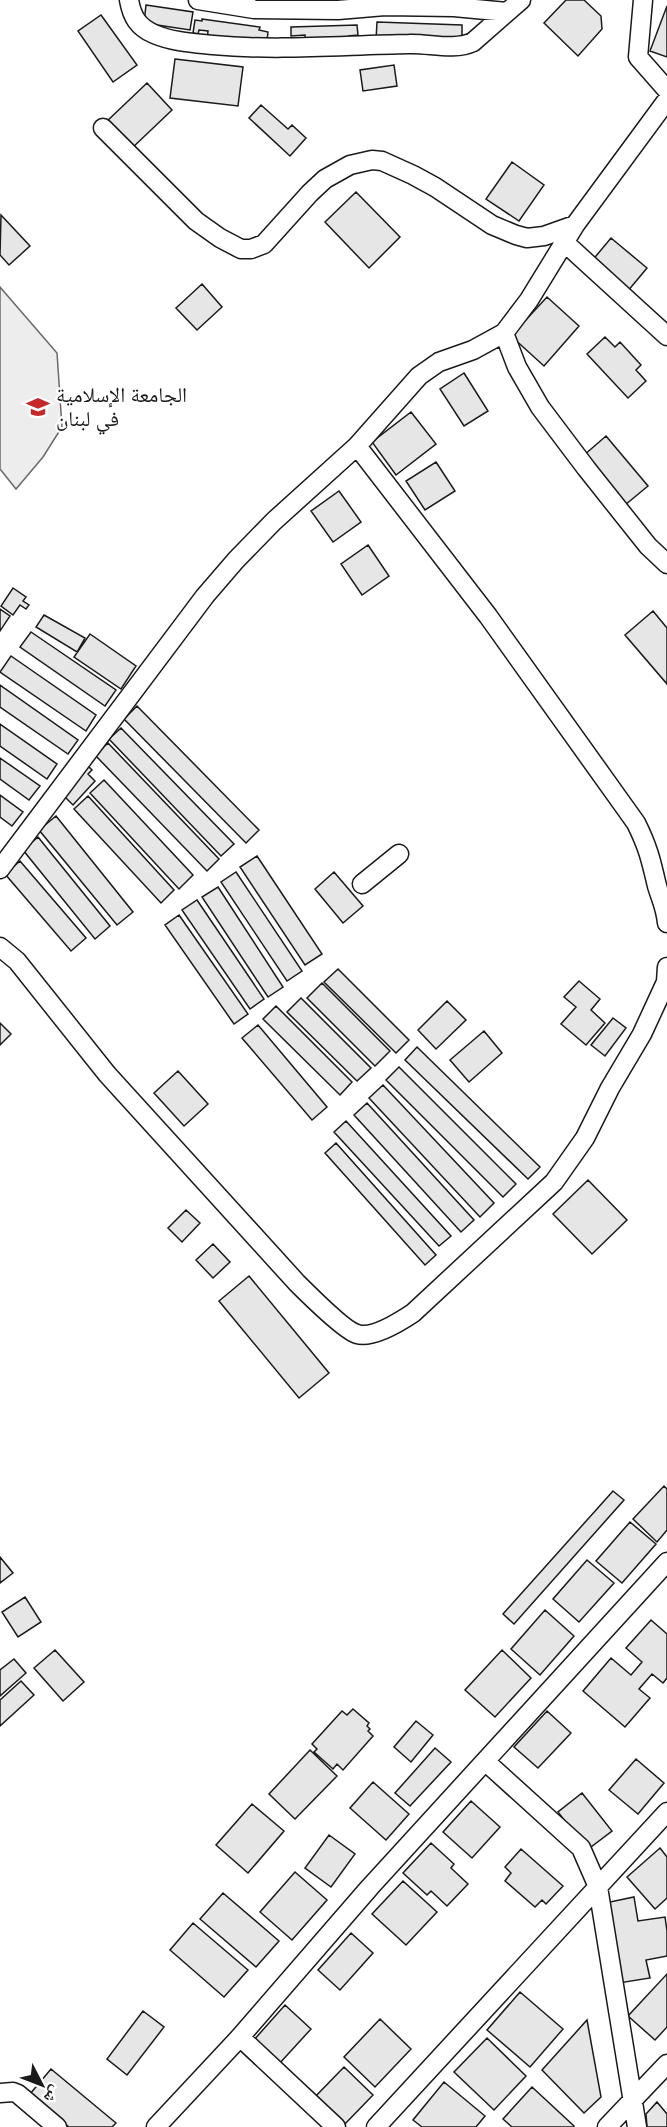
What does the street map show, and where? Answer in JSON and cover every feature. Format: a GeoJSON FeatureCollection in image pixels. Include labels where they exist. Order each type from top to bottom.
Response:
{"type":"FeatureCollection","features":[{"type":"Feature","properties":{"kind":"street"},"geometry":{"type":"LineString","coordinates":[[129,0],[133,18],[137,24],[156,35],[192,43],[236,47],[300,48],[423,43],[458,47],[473,42],[514,6]]}},
{"type":"Feature","properties":{"kind":"street"},"geometry":{"type":"LineString","coordinates":[[198,0],[254,9],[338,10],[385,6],[514,6]]}},
{"type":"Feature","properties":{"kind":"street"},"geometry":{"type":"LineString","coordinates":[[643,0],[639,57],[667,90]]}},
{"type":"Feature","properties":{"kind":"street"},"geometry":{"type":"LineString","coordinates":[[0,868],[205,596],[236,560],[357,446],[393,402],[428,368],[473,350],[504,333],[529,300],[575,225],[667,100]]}},
{"type":"Feature","properties":{"kind":"street"},"geometry":{"type":"LineString","coordinates":[[104,128],[196,221],[220,238],[245,249],[264,244],[309,193],[325,179],[350,165],[372,160],[382,161],[413,175],[451,196],[486,222],[516,235],[527,238],[544,237],[575,225]]}},
{"type":"Feature","properties":{"kind":"street"},"geometry":{"type":"LineString","coordinates":[[564,242],[667,336]]}},
{"type":"Feature","properties":{"kind":"street"},"geometry":{"type":"LineString","coordinates":[[504,333],[517,367],[540,407],[648,546],[667,564]]}},
{"type":"Feature","properties":{"kind":"street"},"geometry":{"type":"LineString","coordinates":[[357,446],[488,616],[636,823],[648,846],[658,888],[666,908],[667,923]]}},
{"type":"Feature","properties":{"kind":"street"},"geometry":{"type":"LineString","coordinates":[[362,884],[399,854]]}},
{"type":"Feature","properties":{"kind":"street"},"geometry":{"type":"LineString","coordinates":[[0,947],[16,961],[107,1074],[297,1283],[323,1308],[357,1334],[366,1334],[396,1325],[413,1313],[554,1182],[585,1138],[610,1088],[642,1034],[666,982],[667,967]]}},
{"type":"Feature","properties":{"kind":"street"},"geometry":{"type":"LineString","coordinates":[[156,2127],[240,2037],[370,1887],[667,1562]]}},
{"type":"Feature","properties":{"kind":"street"},"geometry":{"type":"LineString","coordinates":[[486,1762],[581,1848],[598,1887],[637,2127]]}},
{"type":"Feature","properties":{"kind":"street"},"geometry":{"type":"LineString","coordinates":[[375,2127],[667,1812]]}},
{"type":"Feature","properties":{"kind":"street"},"geometry":{"type":"LineString","coordinates":[[240,2037],[336,2127]]}},
{"type":"Feature","properties":{"kind":"street"},"geometry":{"type":"LineString","coordinates":[[608,2127],[667,2064]]}},
{"type":"Feature","properties":{"kind":"street"},"geometry":{"type":"LineString","coordinates":[[0,2093],[18,2094],[57,2127]]}},
{"type":"Feature","properties":{"kind":"shaded area"},"geometry":{"type":"Polygon","coordinates":[[[0,287],[57,353],[62,427],[43,457],[16,489],[0,469],[0,287]]]}},
{"type":"Feature","properties":{"kind":"building"},"geometry":{"type":"Polygon","coordinates":[[[566,0],[584,0],[601,16],[602,29],[578,56],[544,23],[566,0]]]}},
{"type":"Feature","properties":{"kind":"building"},"geometry":{"type":"Polygon","coordinates":[[[146,5],[193,12],[190,30],[144,23],[146,5]]]}},
{"type":"Feature","properties":{"kind":"building"},"geometry":{"type":"Polygon","coordinates":[[[667,6],[667,57],[650,51],[667,6]]]}},
{"type":"Feature","properties":{"kind":"building"},"geometry":{"type":"Polygon","coordinates":[[[101,15],[137,65],[113,82],[78,31],[101,15]]]}},
{"type":"Feature","properties":{"kind":"building"},"geometry":{"type":"Polygon","coordinates":[[[202,19],[260,27],[259,30],[268,32],[267,41],[207,41],[208,31],[199,30],[198,34],[193,33],[195,20],[202,21],[202,19]]]}},
{"type":"Feature","properties":{"kind":"building"},"geometry":{"type":"Polygon","coordinates":[[[377,22],[462,25],[462,42],[376,40],[377,22]]]}},
{"type":"Feature","properties":{"kind":"building"},"geometry":{"type":"Polygon","coordinates":[[[357,25],[358,35],[349,36],[349,45],[305,47],[305,35],[291,36],[291,27],[357,25]]]}},
{"type":"Feature","properties":{"kind":"building"},"geometry":{"type":"Polygon","coordinates":[[[175,59],[243,67],[238,106],[170,98],[175,59]]]}},
{"type":"Feature","properties":{"kind":"building"},"geometry":{"type":"Polygon","coordinates":[[[394,65],[397,86],[363,91],[360,70],[394,65]]]}},
{"type":"Feature","properties":{"kind":"building"},"geometry":{"type":"Polygon","coordinates":[[[147,83],[172,110],[130,150],[105,123],[147,83]]]}},
{"type":"Feature","properties":{"kind":"building"},"geometry":{"type":"Polygon","coordinates":[[[261,105],[288,129],[292,125],[306,138],[290,156],[249,118],[261,105]]]}},
{"type":"Feature","properties":{"kind":"building"},"geometry":{"type":"Polygon","coordinates":[[[512,162],[544,185],[519,221],[486,199],[512,162]]]}},
{"type":"Feature","properties":{"kind":"building"},"geometry":{"type":"Polygon","coordinates":[[[356,192],[400,237],[369,268],[325,222],[356,192]]]}},
{"type":"Feature","properties":{"kind":"building"},"geometry":{"type":"Polygon","coordinates":[[[1,215],[30,246],[9,265],[0,255],[1,215]]]}},
{"type":"Feature","properties":{"kind":"building"},"geometry":{"type":"Polygon","coordinates":[[[611,238],[647,268],[627,292],[591,262],[611,238]]]}},
{"type":"Feature","properties":{"kind":"building"},"geometry":{"type":"Polygon","coordinates":[[[202,284],[222,307],[197,330],[176,308],[202,284]]]}},
{"type":"Feature","properties":{"kind":"building"},"geometry":{"type":"Polygon","coordinates":[[[547,297],[579,326],[544,366],[511,336],[547,297]]]}},
{"type":"Feature","properties":{"kind":"building"},"geometry":{"type":"Polygon","coordinates":[[[605,337],[615,347],[620,342],[641,365],[636,370],[646,381],[628,398],[587,354],[605,337]]]}},
{"type":"Feature","properties":{"kind":"building"},"geometry":{"type":"Polygon","coordinates":[[[464,373],[488,411],[464,426],[440,389],[464,373]]]}},
{"type":"Feature","properties":{"kind":"building"},"geometry":{"type":"Polygon","coordinates":[[[411,412],[436,444],[396,475],[372,442],[411,412]]]}},
{"type":"Feature","properties":{"kind":"building"},"geometry":{"type":"Polygon","coordinates":[[[606,436],[648,486],[625,505],[583,456],[606,436]]]}},
{"type":"Feature","properties":{"kind":"building"},"geometry":{"type":"Polygon","coordinates":[[[436,462],[455,491],[425,510],[406,481],[436,462]]]}},
{"type":"Feature","properties":{"kind":"building"},"geometry":{"type":"Polygon","coordinates":[[[339,491],[361,522],[333,542],[311,511],[339,491]]]}},
{"type":"Feature","properties":{"kind":"building"},"geometry":{"type":"Polygon","coordinates":[[[368,545],[389,576],[362,595],[341,564],[368,545]]]}},
{"type":"Feature","properties":{"kind":"building"},"geometry":{"type":"Polygon","coordinates":[[[13,588],[26,597],[23,601],[29,605],[26,609],[20,605],[13,615],[1,606],[13,588]]]}},
{"type":"Feature","properties":{"kind":"building"},"geometry":{"type":"Polygon","coordinates":[[[0,609],[10,616],[0,631],[0,609]]]}},
{"type":"Feature","properties":{"kind":"building"},"geometry":{"type":"Polygon","coordinates":[[[653,611],[667,628],[667,684],[625,635],[653,611]]]}},
{"type":"Feature","properties":{"kind":"building"},"geometry":{"type":"Polygon","coordinates":[[[44,615],[85,638],[77,652],[36,627],[44,615]]]}},
{"type":"Feature","properties":{"kind":"building"},"geometry":{"type":"Polygon","coordinates":[[[31,632],[116,690],[105,706],[20,647],[31,632]]]}},
{"type":"Feature","properties":{"kind":"building"},"geometry":{"type":"Polygon","coordinates":[[[90,634],[136,666],[121,689],[74,657],[90,634]]]}},
{"type":"Feature","properties":{"kind":"building"},"geometry":{"type":"Polygon","coordinates":[[[11,656],[96,715],[86,731],[0,672],[11,656]]]}},
{"type":"Feature","properties":{"kind":"building"},"geometry":{"type":"Polygon","coordinates":[[[0,685],[78,740],[68,754],[0,707],[0,685]]]}},
{"type":"Feature","properties":{"kind":"building"},"geometry":{"type":"Polygon","coordinates":[[[137,706],[259,830],[246,843],[124,719],[137,706]]]}},
{"type":"Feature","properties":{"kind":"building"},"geometry":{"type":"Polygon","coordinates":[[[0,724],[57,764],[47,779],[0,746],[0,724]]]}},
{"type":"Feature","properties":{"kind":"building"},"geometry":{"type":"Polygon","coordinates":[[[121,728],[234,844],[221,856],[109,739],[121,728]]]}},
{"type":"Feature","properties":{"kind":"building"},"geometry":{"type":"Polygon","coordinates":[[[108,743],[219,859],[207,871],[95,755],[108,743]]]}},
{"type":"Feature","properties":{"kind":"building"},"geometry":{"type":"Polygon","coordinates":[[[0,758],[40,786],[29,800],[0,779],[0,758]]]}},
{"type":"Feature","properties":{"kind":"building"},"geometry":{"type":"Polygon","coordinates":[[[88,766],[92,770],[88,774],[95,781],[73,805],[62,794],[88,766]]]}},
{"type":"Feature","properties":{"kind":"building"},"geometry":{"type":"Polygon","coordinates":[[[104,780],[193,875],[179,889],[90,793],[104,780]]]}},
{"type":"Feature","properties":{"kind":"building"},"geometry":{"type":"Polygon","coordinates":[[[0,795],[23,812],[12,826],[0,817],[0,795]]]}},
{"type":"Feature","properties":{"kind":"building"},"geometry":{"type":"Polygon","coordinates":[[[88,796],[174,890],[161,903],[74,809],[88,796]]]}},
{"type":"Feature","properties":{"kind":"building"},"geometry":{"type":"Polygon","coordinates":[[[56,816],[133,912],[117,925],[39,830],[56,816]]]}},
{"type":"Feature","properties":{"kind":"building"},"geometry":{"type":"Polygon","coordinates":[[[38,837],[110,926],[95,939],[23,850],[38,837]]]}},
{"type":"Feature","properties":{"kind":"building"},"geometry":{"type":"Polygon","coordinates":[[[257,856],[322,954],[305,965],[240,867],[257,856]]]}},
{"type":"Feature","properties":{"kind":"building"},"geometry":{"type":"Polygon","coordinates":[[[20,861],[86,938],[71,951],[5,874],[20,861]]]}},
{"type":"Feature","properties":{"kind":"building"},"geometry":{"type":"Polygon","coordinates":[[[236,872],[302,971],[287,981],[221,882],[236,872]]]}},
{"type":"Feature","properties":{"kind":"building"},"geometry":{"type":"Polygon","coordinates":[[[334,872],[363,906],[343,923],[315,889],[334,872]]]}},
{"type":"Feature","properties":{"kind":"building"},"geometry":{"type":"Polygon","coordinates":[[[218,887],[283,987],[268,997],[202,897],[218,887]]]}},
{"type":"Feature","properties":{"kind":"building"},"geometry":{"type":"Polygon","coordinates":[[[197,900],[264,999],[250,1009],[182,910],[197,900]]]}},
{"type":"Feature","properties":{"kind":"building"},"geometry":{"type":"Polygon","coordinates":[[[179,915],[248,1014],[234,1024],[165,925],[179,915]]]}},
{"type":"Feature","properties":{"kind":"building"},"geometry":{"type":"Polygon","coordinates":[[[338,969],[409,1040],[396,1053],[324,982],[338,969]]]}},
{"type":"Feature","properties":{"kind":"building"},"geometry":{"type":"Polygon","coordinates":[[[579,981],[600,999],[591,1010],[605,1023],[586,1045],[561,1024],[576,1007],[564,997],[579,981]]]}},
{"type":"Feature","properties":{"kind":"building"},"geometry":{"type":"Polygon","coordinates":[[[322,983],[390,1051],[375,1066],[307,998],[322,983]]]}},
{"type":"Feature","properties":{"kind":"building"},"geometry":{"type":"Polygon","coordinates":[[[301,998],[371,1068],[357,1081],[287,1012],[301,998]]]}},
{"type":"Feature","properties":{"kind":"building"},"geometry":{"type":"Polygon","coordinates":[[[447,1001],[466,1020],[436,1049],[418,1030],[447,1001]]]}},
{"type":"Feature","properties":{"kind":"building"},"geometry":{"type":"Polygon","coordinates":[[[276,1006],[352,1082],[340,1095],[263,1019],[276,1006]]]}},
{"type":"Feature","properties":{"kind":"building"},"geometry":{"type":"Polygon","coordinates":[[[613,1018],[626,1028],[605,1056],[591,1045],[613,1018]]]}},
{"type":"Feature","properties":{"kind":"building"},"geometry":{"type":"Polygon","coordinates":[[[0,1023],[11,1034],[0,1045],[0,1023]]]}},
{"type":"Feature","properties":{"kind":"building"},"geometry":{"type":"Polygon","coordinates":[[[258,1025],[327,1107],[312,1120],[242,1038],[258,1025]]]}},
{"type":"Feature","properties":{"kind":"building"},"geometry":{"type":"Polygon","coordinates":[[[484,1031],[502,1053],[469,1082],[450,1060],[484,1031]]]}},
{"type":"Feature","properties":{"kind":"building"},"geometry":{"type":"Polygon","coordinates":[[[417,1047],[540,1167],[528,1179],[405,1060],[417,1047]]]}},
{"type":"Feature","properties":{"kind":"building"},"geometry":{"type":"Polygon","coordinates":[[[399,1067],[516,1184],[503,1197],[386,1080],[399,1067]]]}},
{"type":"Feature","properties":{"kind":"building"},"geometry":{"type":"Polygon","coordinates":[[[178,1071],[208,1104],[184,1126],[154,1093],[178,1071]]]}},
{"type":"Feature","properties":{"kind":"building"},"geometry":{"type":"Polygon","coordinates":[[[383,1085],[494,1203],[480,1217],[369,1098],[383,1085]]]}},
{"type":"Feature","properties":{"kind":"building"},"geometry":{"type":"Polygon","coordinates":[[[367,1103],[474,1220],[461,1232],[354,1115],[367,1103]]]}},
{"type":"Feature","properties":{"kind":"building"},"geometry":{"type":"Polygon","coordinates":[[[346,1121],[451,1236],[439,1246],[334,1132],[346,1121]]]}},
{"type":"Feature","properties":{"kind":"building"},"geometry":{"type":"Polygon","coordinates":[[[336,1143],[436,1255],[425,1265],[325,1153],[336,1143]]]}},
{"type":"Feature","properties":{"kind":"building"},"geometry":{"type":"Polygon","coordinates":[[[588,1180],[627,1220],[592,1254],[553,1214],[588,1180]]]}},
{"type":"Feature","properties":{"kind":"building"},"geometry":{"type":"Polygon","coordinates":[[[186,1210],[200,1223],[182,1242],[168,1228],[186,1210]]]}},
{"type":"Feature","properties":{"kind":"building"},"geometry":{"type":"Polygon","coordinates":[[[213,1244],[230,1262],[213,1278],[196,1260],[213,1244]]]}},
{"type":"Feature","properties":{"kind":"building"},"geometry":{"type":"Polygon","coordinates":[[[249,1276],[329,1373],[299,1398],[219,1301],[249,1276]]]}},
{"type":"Feature","properties":{"kind":"building"},"geometry":{"type":"Polygon","coordinates":[[[664,1486],[667,1489],[667,1530],[657,1542],[633,1519],[664,1486]]]}},
{"type":"Feature","properties":{"kind":"building"},"geometry":{"type":"Polygon","coordinates":[[[613,1491],[624,1500],[514,1624],[503,1614],[613,1491]]]}},
{"type":"Feature","properties":{"kind":"building"},"geometry":{"type":"Polygon","coordinates":[[[630,1522],[656,1544],[622,1583],[596,1561],[630,1522]]]}},
{"type":"Feature","properties":{"kind":"building"},"geometry":{"type":"Polygon","coordinates":[[[0,1557],[13,1573],[0,1583],[0,1557]]]}},
{"type":"Feature","properties":{"kind":"building"},"geometry":{"type":"Polygon","coordinates":[[[587,1560],[614,1583],[579,1622],[553,1599],[587,1560]]]}},
{"type":"Feature","properties":{"kind":"building"},"geometry":{"type":"Polygon","coordinates":[[[25,1597],[41,1622],[18,1637],[2,1612],[25,1597]]]}},
{"type":"Feature","properties":{"kind":"building"},"geometry":{"type":"Polygon","coordinates":[[[545,1610],[574,1636],[540,1675],[511,1649],[545,1610]]]}},
{"type":"Feature","properties":{"kind":"building"},"geometry":{"type":"Polygon","coordinates":[[[651,1620],[667,1634],[667,1678],[663,1683],[652,1674],[639,1689],[650,1698],[625,1727],[583,1691],[611,1658],[631,1675],[642,1662],[626,1648],[651,1620]]]}},
{"type":"Feature","properties":{"kind":"building"},"geometry":{"type":"Polygon","coordinates":[[[55,1650],[84,1682],[63,1701],[34,1668],[55,1650]]]}},
{"type":"Feature","properties":{"kind":"building"},"geometry":{"type":"Polygon","coordinates":[[[502,1650],[531,1678],[495,1717],[465,1690],[502,1650]]]}},
{"type":"Feature","properties":{"kind":"building"},"geometry":{"type":"Polygon","coordinates":[[[14,1659],[26,1673],[0,1696],[0,1670],[14,1659]]]}},
{"type":"Feature","properties":{"kind":"building"},"geometry":{"type":"Polygon","coordinates":[[[21,1681],[34,1695],[0,1726],[0,1700],[21,1681]]]}},
{"type":"Feature","properties":{"kind":"building"},"geometry":{"type":"Polygon","coordinates":[[[353,1709],[369,1723],[368,1731],[373,1736],[343,1770],[337,1764],[333,1769],[314,1752],[317,1749],[312,1744],[342,1711],[347,1715],[353,1709]]]}},
{"type":"Feature","properties":{"kind":"building"},"geometry":{"type":"Polygon","coordinates":[[[547,1711],[571,1733],[538,1768],[514,1747],[547,1711]]]}},
{"type":"Feature","properties":{"kind":"building"},"geometry":{"type":"Polygon","coordinates":[[[416,1721],[433,1735],[411,1762],[394,1747],[416,1721]]]}},
{"type":"Feature","properties":{"kind":"building"},"geometry":{"type":"Polygon","coordinates":[[[435,1748],[451,1762],[410,1806],[395,1793],[435,1748]]]}},
{"type":"Feature","properties":{"kind":"building"},"geometry":{"type":"Polygon","coordinates":[[[310,1750],[337,1776],[295,1819],[269,1794],[310,1750]]]}},
{"type":"Feature","properties":{"kind":"building"},"geometry":{"type":"Polygon","coordinates":[[[636,1759],[664,1783],[638,1814],[609,1790],[636,1759]]]}},
{"type":"Feature","properties":{"kind":"building"},"geometry":{"type":"Polygon","coordinates":[[[373,1782],[409,1814],[386,1840],[350,1808],[373,1782]]]}},
{"type":"Feature","properties":{"kind":"building"},"geometry":{"type":"Polygon","coordinates":[[[582,1793],[612,1831],[587,1850],[558,1812],[582,1793]]]}},
{"type":"Feature","properties":{"kind":"building"},"geometry":{"type":"Polygon","coordinates":[[[471,1801],[500,1827],[472,1858],[443,1832],[471,1801]]]}},
{"type":"Feature","properties":{"kind":"building"},"geometry":{"type":"Polygon","coordinates":[[[252,1804],[284,1831],[248,1873],[216,1845],[252,1804]]]}},
{"type":"Feature","properties":{"kind":"building"},"geometry":{"type":"Polygon","coordinates":[[[329,1835],[355,1854],[331,1887],[305,1868],[329,1835]]]}},
{"type":"Feature","properties":{"kind":"building"},"geometry":{"type":"Polygon","coordinates":[[[431,1843],[454,1864],[451,1868],[468,1884],[447,1906],[431,1891],[427,1895],[403,1873],[431,1843]]]}},
{"type":"Feature","properties":{"kind":"building"},"geometry":{"type":"Polygon","coordinates":[[[660,1848],[667,1857],[667,1898],[655,1909],[627,1877],[660,1848]]]}},
{"type":"Feature","properties":{"kind":"building"},"geometry":{"type":"Polygon","coordinates":[[[521,1849],[563,1886],[546,1904],[542,1900],[535,1907],[505,1881],[511,1873],[505,1867],[521,1849]]]}},
{"type":"Feature","properties":{"kind":"building"},"geometry":{"type":"Polygon","coordinates":[[[295,1872],[327,1900],[292,1940],[260,1912],[295,1872]]]}},
{"type":"Feature","properties":{"kind":"building"},"geometry":{"type":"Polygon","coordinates":[[[403,1881],[437,1912],[406,1945],[372,1914],[403,1881]]]}},
{"type":"Feature","properties":{"kind":"building"},"geometry":{"type":"Polygon","coordinates":[[[223,1893],[279,1941],[256,1967],[200,1919],[223,1893]]]}},
{"type":"Feature","properties":{"kind":"building"},"geometry":{"type":"Polygon","coordinates":[[[634,1897],[638,1921],[665,1917],[667,1956],[646,1960],[650,1978],[619,1983],[605,1903],[634,1897]]]}},
{"type":"Feature","properties":{"kind":"building"},"geometry":{"type":"Polygon","coordinates":[[[193,1923],[248,1970],[224,1997],[170,1950],[193,1923]]]}},
{"type":"Feature","properties":{"kind":"building"},"geometry":{"type":"Polygon","coordinates":[[[351,1933],[373,1953],[340,1990],[318,1970],[351,1933]]]}},
{"type":"Feature","properties":{"kind":"building"},"geometry":{"type":"Polygon","coordinates":[[[667,1974],[667,2027],[655,2040],[628,2016],[667,1974]]]}},
{"type":"Feature","properties":{"kind":"building"},"geometry":{"type":"Polygon","coordinates":[[[520,1992],[563,2029],[530,2067],[487,2030],[520,1992]]]}},
{"type":"Feature","properties":{"kind":"building"},"geometry":{"type":"Polygon","coordinates":[[[285,2005],[311,2029],[279,2064],[253,2041],[285,2005]]]}},
{"type":"Feature","properties":{"kind":"building"},"geometry":{"type":"Polygon","coordinates":[[[143,2011],[164,2027],[127,2075],[107,2059],[143,2011]]]}},
{"type":"Feature","properties":{"kind":"building"},"geometry":{"type":"Polygon","coordinates":[[[380,2019],[411,2049],[375,2087],[344,2057],[380,2019]]]}},
{"type":"Feature","properties":{"kind":"building"},"geometry":{"type":"Polygon","coordinates":[[[587,2020],[601,2097],[584,2113],[542,2070],[587,2020]]]}},
{"type":"Feature","properties":{"kind":"building"},"geometry":{"type":"Polygon","coordinates":[[[487,2038],[526,2076],[494,2110],[454,2072],[487,2038]]]}},
{"type":"Feature","properties":{"kind":"building"},"geometry":{"type":"Polygon","coordinates":[[[344,2067],[373,2095],[342,2127],[312,2100],[344,2067]]]}},
{"type":"Feature","properties":{"kind":"building"},"geometry":{"type":"Polygon","coordinates":[[[51,2069],[116,2123],[112,2127],[69,2127],[30,2094],[51,2069]]]}},
{"type":"Feature","properties":{"kind":"building"},"geometry":{"type":"Polygon","coordinates":[[[444,2082],[485,2116],[476,2127],[422,2127],[413,2120],[444,2082]]]}},
{"type":"Feature","properties":{"kind":"building"},"geometry":{"type":"Polygon","coordinates":[[[532,2087],[574,2126],[512,2127],[503,2119],[532,2087]]]}},
{"type":"Feature","properties":{"kind":"building"},"geometry":{"type":"Polygon","coordinates":[[[657,2102],[667,2114],[667,2127],[647,2127],[646,2114],[657,2102]]]}},
{"type":"Feature","properties":{"kind":"place","name":"الجامعة الإسلامية في لبنان"},"geometry":{"type":"Point","coordinates":[38,407]}}]}
